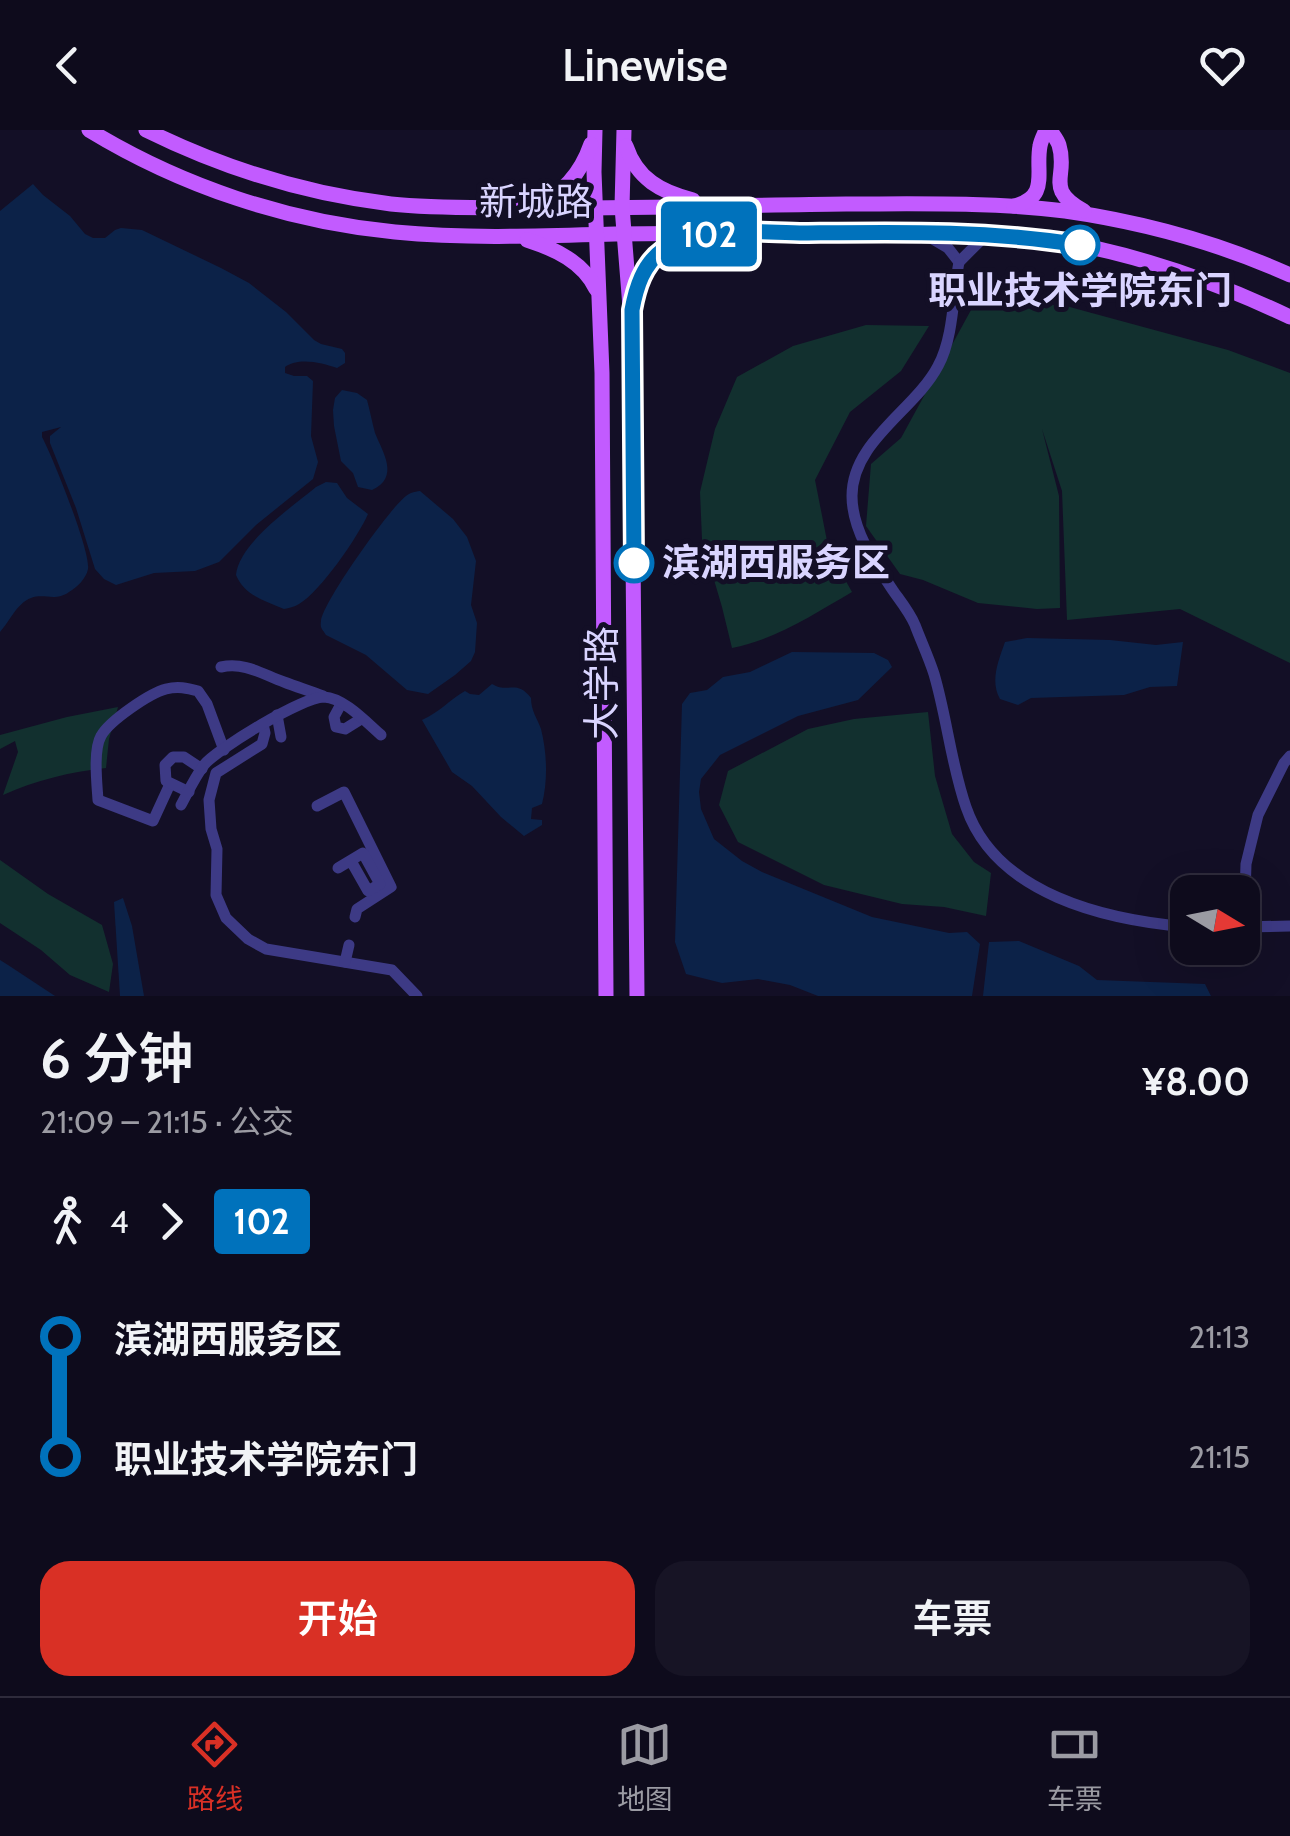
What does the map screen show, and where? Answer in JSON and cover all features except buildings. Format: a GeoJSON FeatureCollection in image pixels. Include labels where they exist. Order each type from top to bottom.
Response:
{"type":"FeatureCollection","features":[{"type":"Feature","properties":{"kind":"main road","name":"新城路"},"geometry":{"type":"LineString","coordinates":[[89,130],[142,160],[221,192],[314,220],[443,236],[917,232],[1038,238],[1170,267],[1290,317]]}},
{"type":"Feature","properties":{"kind":"main road","name":"新城路"},"geometry":{"type":"LineString","coordinates":[[146,130],[229,166],[285,184],[393,204],[528,208],[954,204],[1065,211],[1221,248],[1290,275]]}},
{"type":"Feature","properties":{"kind":"main road"},"geometry":{"type":"LineString","coordinates":[[528,208],[547,200],[570,182],[587,155],[595,130]]}},
{"type":"Feature","properties":{"kind":"main road","name":"大学路"},"geometry":{"type":"LineString","coordinates":[[595,130],[602,373],[606,996]]}},
{"type":"Feature","properties":{"kind":"main road"},"geometry":{"type":"LineString","coordinates":[[1010,207],[1024,203],[1038,188],[1040,145],[1048,130],[1059,146],[1064,197],[1102,218]]}},
{"type":"Feature","properties":{"kind":"main road"},"geometry":{"type":"LineString","coordinates":[[624,134],[632,161],[650,183],[678,196],[722,206]]}},
{"type":"Feature","properties":{"kind":"main road","name":"大学路"},"geometry":{"type":"LineString","coordinates":[[624,134],[622,207],[634,358],[637,996]]}},
{"type":"Feature","properties":{"kind":"main road"},"geometry":{"type":"LineString","coordinates":[[1124,255],[1131,224]]}},
{"type":"Feature","properties":{"kind":"main road"},"geometry":{"type":"LineString","coordinates":[[632,324],[637,287],[654,258],[674,244],[713,234]]}},
{"type":"Feature","properties":{"kind":"main road"},"geometry":{"type":"LineString","coordinates":[[509,235],[547,248],[579,266],[593,282],[600,303]]}},
{"type":"Feature","properties":{"kind":"main road"},"geometry":{"type":"LineString","coordinates":[[604,825],[636,825]]}},
{"type":"Feature","properties":{"kind":"street"},"geometry":{"type":"LineString","coordinates":[[917,232],[936,239],[959,262]]}},
{"type":"Feature","properties":{"kind":"street"},"geometry":{"type":"LineString","coordinates":[[997,235],[980,240],[959,262],[946,342],[938,366],[857,466],[852,496],[856,527],[912,618],[934,675],[967,812],[990,851],[1022,880],[1090,909],[1143,924],[1170,926]]}},
{"type":"Feature","properties":{"kind":"street"},"geometry":{"type":"LineString","coordinates":[[221,667],[254,669],[327,697],[381,734]]}},
{"type":"Feature","properties":{"kind":"street"},"geometry":{"type":"LineString","coordinates":[[170,784],[153,822],[98,800],[96,752],[100,738],[108,726],[139,703],[162,690],[181,687],[198,691],[208,704],[224,750]]}},
{"type":"Feature","properties":{"kind":"street"},"geometry":{"type":"LineString","coordinates":[[181,805],[206,762],[301,702],[327,697]]}},
{"type":"Feature","properties":{"kind":"street"},"geometry":{"type":"LineString","coordinates":[[341,704],[334,717],[336,727],[345,729],[361,718]]}},
{"type":"Feature","properties":{"kind":"street"},"geometry":{"type":"LineString","coordinates":[[277,715],[281,737]]}},
{"type":"Feature","properties":{"kind":"street"},"geometry":{"type":"LineString","coordinates":[[263,724],[262,744],[216,773],[209,800],[217,849],[216,895],[226,918],[266,949],[351,968],[392,970],[417,996]]}},
{"type":"Feature","properties":{"kind":"street"},"geometry":{"type":"LineString","coordinates":[[1245,875],[1258,815],[1290,756]]}},
{"type":"Feature","properties":{"kind":"street"},"geometry":{"type":"LineString","coordinates":[[188,792],[166,781],[165,765],[174,757],[184,757],[202,769]]}},
{"type":"Feature","properties":{"kind":"street"},"geometry":{"type":"LineString","coordinates":[[316,806],[344,792],[392,887],[374,895],[357,910],[356,917]]}},
{"type":"Feature","properties":{"kind":"street"},"geometry":{"type":"LineString","coordinates":[[338,868],[364,853],[380,884],[374,895]]}},
{"type":"Feature","properties":{"kind":"street"},"geometry":{"type":"LineString","coordinates":[[1260,927],[1290,926]]}},
{"type":"Feature","properties":{"kind":"street"},"geometry":{"type":"LineString","coordinates":[[349,945],[351,968]]}},
{"type":"Feature","properties":{"kind":"green space"},"geometry":{"type":"Polygon","coordinates":[[[977,299],[1066,306],[1228,350],[1290,373],[1290,663],[1180,609],[1067,620],[1062,491],[1042,429],[1059,496],[1060,608],[978,603],[900,574],[866,526],[871,464],[901,438],[977,299]]]}},
{"type":"Feature","properties":{"kind":"green space"},"geometry":{"type":"Polygon","coordinates":[[[866,325],[929,326],[901,371],[850,412],[815,480],[829,551],[852,592],[779,633],[732,648],[702,539],[700,492],[715,429],[737,377],[793,346],[866,325]]]}},
{"type":"Feature","properties":{"kind":"green space"},"geometry":{"type":"Polygon","coordinates":[[[118,707],[106,768],[53,777],[3,795],[18,752],[15,741],[0,749],[0,735],[118,707]]]}},
{"type":"Feature","properties":{"kind":"green space"},"geometry":{"type":"Polygon","coordinates":[[[928,712],[935,776],[952,834],[974,862],[991,873],[986,916],[902,904],[824,885],[738,842],[719,805],[728,771],[808,729],[854,719],[928,712]]]}},
{"type":"Feature","properties":{"kind":"green space"},"geometry":{"type":"Polygon","coordinates":[[[0,860],[102,925],[113,964],[109,992],[70,975],[0,923],[0,860]]]}},
{"type":"Feature","properties":{"kind":"water"},"geometry":{"type":"Polygon","coordinates":[[[33,184],[93,238],[105,238],[121,228],[142,230],[249,283],[314,340],[342,349],[345,363],[337,368],[304,362],[285,367],[285,373],[307,376],[313,381],[311,436],[318,462],[313,479],[256,525],[219,562],[195,571],[154,573],[116,585],[104,579],[95,569],[50,443],[50,436],[61,427],[42,432],[77,525],[88,569],[81,582],[64,595],[26,600],[0,632],[0,211],[33,184]]]}},
{"type":"Feature","properties":{"kind":"water"},"geometry":{"type":"Polygon","coordinates":[[[342,390],[367,400],[385,456],[385,478],[372,490],[358,487],[353,473],[341,461],[333,410],[335,398],[342,390]]]}},
{"type":"Feature","properties":{"kind":"water"},"geometry":{"type":"Polygon","coordinates":[[[326,482],[337,483],[347,498],[368,514],[347,549],[308,598],[295,606],[284,609],[250,593],[236,575],[246,551],[281,515],[326,482]]]}},
{"type":"Feature","properties":{"kind":"water"},"geometry":{"type":"Polygon","coordinates":[[[420,491],[453,519],[467,537],[476,561],[471,605],[477,623],[475,652],[471,661],[428,694],[407,690],[366,655],[326,635],[321,626],[333,595],[372,536],[406,496],[420,491]]]}},
{"type":"Feature","properties":{"kind":"water"},"geometry":{"type":"Polygon","coordinates":[[[1027,638],[1156,645],[1183,642],[1177,686],[1150,687],[1124,695],[1031,698],[1018,705],[1000,699],[995,678],[1005,642],[1027,638]]]}},
{"type":"Feature","properties":{"kind":"water"},"geometry":{"type":"Polygon","coordinates":[[[792,652],[874,653],[888,660],[892,667],[858,700],[798,716],[720,755],[701,779],[699,792],[701,809],[714,839],[762,872],[872,917],[949,933],[967,932],[980,944],[972,996],[818,996],[758,979],[722,983],[686,974],[675,942],[682,704],[690,693],[707,690],[723,677],[750,672],[792,652]]]}},
{"type":"Feature","properties":{"kind":"water"},"geometry":{"type":"Polygon","coordinates":[[[492,684],[526,692],[543,738],[544,795],[542,804],[532,808],[531,819],[542,820],[542,825],[524,836],[452,772],[422,720],[465,691],[479,695],[492,684]]]}},
{"type":"Feature","properties":{"kind":"water"},"geometry":{"type":"Polygon","coordinates":[[[123,898],[144,996],[120,996],[114,902],[123,898]]]}},
{"type":"Feature","properties":{"kind":"water"},"geometry":{"type":"Polygon","coordinates":[[[1019,941],[1079,966],[1097,980],[1205,984],[1211,996],[983,996],[989,942],[1019,941]]]}},
{"type":"Feature","properties":{"kind":"water"},"geometry":{"type":"Polygon","coordinates":[[[0,960],[8,965],[55,996],[0,996],[0,960]]]}},
{"type":"Feature","properties":{"kind":"bus line","name":"102"},"geometry":{"type":"LineString","coordinates":[[634,563],[632,310],[646,267],[663,250],[701,235],[742,233],[952,232],[1080,245]]}},
{"type":"Feature","properties":{"kind":"place","name":"职业技术学院东门"},"geometry":{"type":"Point","coordinates":[1080,245]}},
{"type":"Feature","properties":{"kind":"place","name":"滨湖西服务区"},"geometry":{"type":"Point","coordinates":[634,563]}}]}
